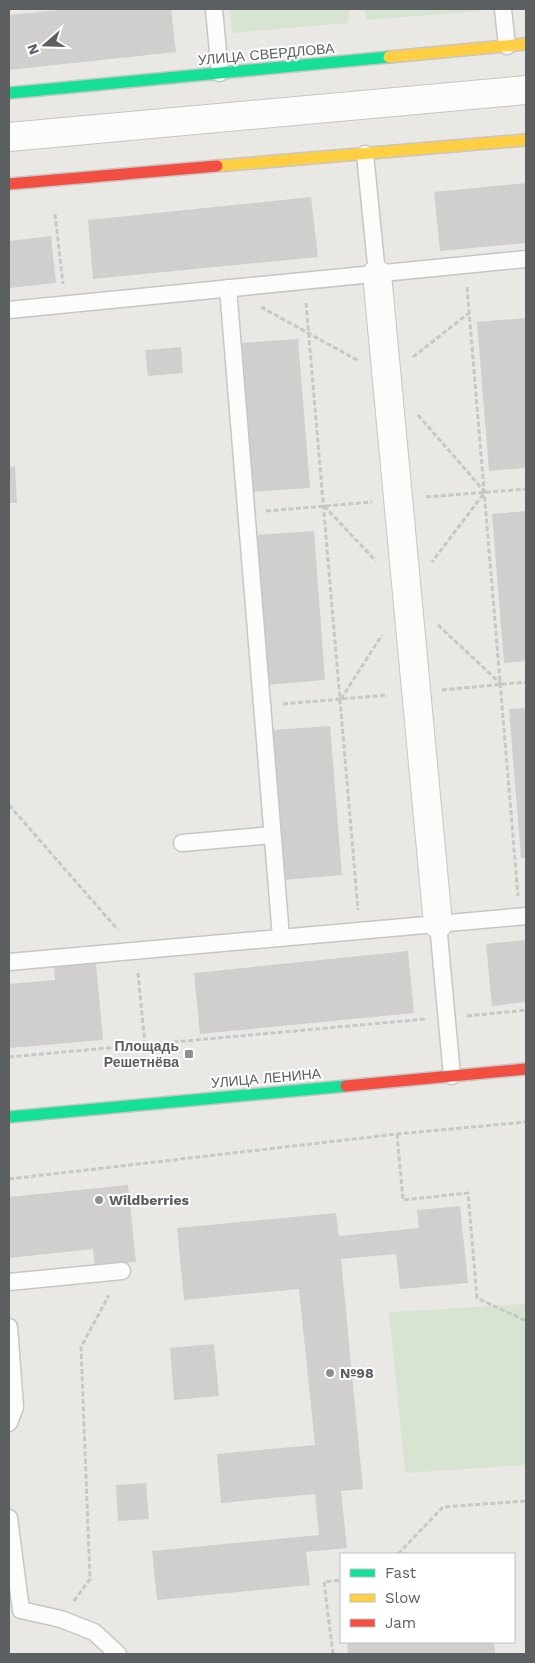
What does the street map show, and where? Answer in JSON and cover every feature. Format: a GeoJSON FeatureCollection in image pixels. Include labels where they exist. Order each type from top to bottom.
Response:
{"type":"FeatureCollection","features":[{"type":"Feature","properties":{"kind":"street","name":"УЛИЦА СВЕРДЛОВА"},"geometry":{"type":"LineString","coordinates":[[9,93],[526,44]]}},
{"type":"Feature","properties":{"kind":"street"},"geometry":{"type":"LineString","coordinates":[[9,137],[526,90]]}},
{"type":"Feature","properties":{"kind":"street"},"geometry":{"type":"LineString","coordinates":[[9,184],[526,140]]}},
{"type":"Feature","properties":{"kind":"street"},"geometry":{"type":"LineString","coordinates":[[376,274],[438,924]]}},
{"type":"Feature","properties":{"kind":"street","name":"УЛИЦА ЛЕНИНА"},"geometry":{"type":"LineString","coordinates":[[9,1117],[526,1069]]}},
{"type":"Feature","properties":{"kind":"lane"},"geometry":{"type":"LineString","coordinates":[[214,9],[220,73]]}},
{"type":"Feature","properties":{"kind":"lane"},"geometry":{"type":"LineString","coordinates":[[503,9],[506,46]]}},
{"type":"Feature","properties":{"kind":"lane"},"geometry":{"type":"LineString","coordinates":[[365,154],[376,274]]}},
{"type":"Feature","properties":{"kind":"lane"},"geometry":{"type":"LineString","coordinates":[[9,310],[526,259]]}},
{"type":"Feature","properties":{"kind":"lane"},"geometry":{"type":"LineString","coordinates":[[228,288],[281,937]]}},
{"type":"Feature","properties":{"kind":"lane"},"geometry":{"type":"LineString","coordinates":[[182,843],[272,835]]}},
{"type":"Feature","properties":{"kind":"lane"},"geometry":{"type":"LineString","coordinates":[[9,962],[523,916]]}},
{"type":"Feature","properties":{"kind":"lane"},"geometry":{"type":"LineString","coordinates":[[438,924],[452,1076]]}},
{"type":"Feature","properties":{"kind":"lane"},"geometry":{"type":"LineString","coordinates":[[9,1282],[122,1272]]}},
{"type":"Feature","properties":{"kind":"lane"},"geometry":{"type":"LineString","coordinates":[[9,1327],[15,1407],[9,1423]]}},
{"type":"Feature","properties":{"kind":"lane"},"geometry":{"type":"LineString","coordinates":[[9,1518],[21,1610],[61,1619],[94,1632],[118,1654]]}},
{"type":"Feature","properties":{"kind":"path"},"geometry":{"type":"LineString","coordinates":[[56,214],[65,304]]}},
{"type":"Feature","properties":{"kind":"path"},"geometry":{"type":"LineString","coordinates":[[465,265],[523,916]]}},
{"type":"Feature","properties":{"kind":"path"},"geometry":{"type":"LineString","coordinates":[[304,281],[360,930]]}},
{"type":"Feature","properties":{"kind":"path"},"geometry":{"type":"LineString","coordinates":[[228,288],[386,377],[469,313]]}},
{"type":"Feature","properties":{"kind":"path"},"geometry":{"type":"LineString","coordinates":[[417,413],[484,492]]}},
{"type":"Feature","properties":{"kind":"path"},"geometry":{"type":"LineString","coordinates":[[9,804],[136,950],[145,1045]]}},
{"type":"Feature","properties":{"kind":"path"},"geometry":{"type":"LineString","coordinates":[[9,1057],[526,1010]]}},
{"type":"Feature","properties":{"kind":"path"},"geometry":{"type":"LineString","coordinates":[[9,1179],[397,1134],[526,1122]]}},
{"type":"Feature","properties":{"kind":"path"},"geometry":{"type":"LineString","coordinates":[[397,1134],[403,1200],[468,1193],[477,1298],[526,1321]]}},
{"type":"Feature","properties":{"kind":"path"},"geometry":{"type":"LineString","coordinates":[[61,1619],[90,1579],[81,1347],[122,1272]]}},
{"type":"Feature","properties":{"kind":"path"},"geometry":{"type":"LineString","coordinates":[[399,1553],[443,1507],[526,1501]]}},
{"type":"Feature","properties":{"kind":"path"},"geometry":{"type":"LineString","coordinates":[[333,1654],[324,1582],[340,1580]]}},
{"type":"Feature","properties":{"kind":"green space"},"geometry":{"type":"Polygon","coordinates":[[[349,9],[348,23],[232,33],[230,10],[349,9]]]}},
{"type":"Feature","properties":{"kind":"green space"},"geometry":{"type":"Polygon","coordinates":[[[365,9],[481,9],[481,11],[366,20],[365,9]]]}},
{"type":"Feature","properties":{"kind":"green space"},"geometry":{"type":"Polygon","coordinates":[[[526,1304],[526,1465],[405,1473],[389,1312],[526,1304]]]}},
{"type":"Feature","properties":{"kind":"building"},"geometry":{"type":"Polygon","coordinates":[[[71,9],[171,9],[176,52],[9,70],[9,15],[71,9]]]}},
{"type":"Feature","properties":{"kind":"building"},"geometry":{"type":"Polygon","coordinates":[[[526,183],[526,243],[440,251],[434,192],[526,183]]]}},
{"type":"Feature","properties":{"kind":"building"},"geometry":{"type":"Polygon","coordinates":[[[311,197],[318,257],[93,279],[88,220],[311,197]]]}},
{"type":"Feature","properties":{"kind":"building"},"geometry":{"type":"Polygon","coordinates":[[[51,236],[56,283],[9,288],[9,241],[51,236]]]}},
{"type":"Feature","properties":{"kind":"building"},"geometry":{"type":"Polygon","coordinates":[[[526,318],[526,468],[489,471],[477,322],[526,318]]]}},
{"type":"Feature","properties":{"kind":"building"},"geometry":{"type":"Polygon","coordinates":[[[298,339],[310,488],[252,492],[240,343],[298,339]]]}},
{"type":"Feature","properties":{"kind":"building"},"geometry":{"type":"Polygon","coordinates":[[[181,347],[183,373],[148,376],[145,350],[181,347]]]}},
{"type":"Feature","properties":{"kind":"building"},"geometry":{"type":"Polygon","coordinates":[[[15,466],[17,503],[9,503],[9,467],[15,466]]]}},
{"type":"Feature","properties":{"kind":"building"},"geometry":{"type":"Polygon","coordinates":[[[526,511],[526,661],[504,663],[492,514],[526,511]]]}},
{"type":"Feature","properties":{"kind":"building"},"geometry":{"type":"Polygon","coordinates":[[[314,531],[325,680],[268,685],[256,535],[314,531]]]}},
{"type":"Feature","properties":{"kind":"building"},"geometry":{"type":"Polygon","coordinates":[[[526,708],[526,858],[521,858],[509,709],[526,708]]]}},
{"type":"Feature","properties":{"kind":"building"},"geometry":{"type":"Polygon","coordinates":[[[330,726],[342,875],[284,880],[272,730],[330,726]]]}},
{"type":"Feature","properties":{"kind":"building"},"geometry":{"type":"Polygon","coordinates":[[[526,940],[526,1002],[492,1006],[486,944],[526,940]]]}},
{"type":"Feature","properties":{"kind":"building"},"geometry":{"type":"Polygon","coordinates":[[[408,951],[414,1013],[200,1034],[194,973],[408,951]]]}},
{"type":"Feature","properties":{"kind":"building"},"geometry":{"type":"Polygon","coordinates":[[[96,963],[103,1040],[9,1048],[9,984],[55,980],[54,967],[96,963]]]}},
{"type":"Feature","properties":{"kind":"building"},"geometry":{"type":"Polygon","coordinates":[[[128,1185],[136,1262],[95,1266],[93,1249],[9,1258],[9,1197],[128,1185]]]}},
{"type":"Feature","properties":{"kind":"building","name":"№98"},"geometry":{"type":"Polygon","coordinates":[[[460,1206],[468,1283],[400,1289],[396,1254],[341,1259],[363,1489],[341,1491],[347,1548],[306,1552],[310,1585],[157,1600],[152,1551],[319,1535],[315,1494],[221,1503],[217,1454],[315,1445],[299,1289],[184,1300],[177,1228],[336,1213],[339,1236],[419,1228],[417,1210],[460,1206]]]}},
{"type":"Feature","properties":{"kind":"building"},"geometry":{"type":"Polygon","coordinates":[[[214,1344],[219,1396],[174,1400],[170,1348],[214,1344]]]}},
{"type":"Feature","properties":{"kind":"building"},"geometry":{"type":"Polygon","coordinates":[[[146,1483],[149,1519],[118,1521],[116,1485],[146,1483]]]}},
{"type":"Feature","properties":{"kind":"building"},"geometry":{"type":"Polygon","coordinates":[[[347,1643],[494,1643],[495,1654],[348,1654],[347,1643]]]}},
{"type":"Feature","properties":{"kind":"traffic: fast"},"geometry":{"type":"LineString","coordinates":[[9,93],[389,57]]}},
{"type":"Feature","properties":{"kind":"traffic: fast"},"geometry":{"type":"LineString","coordinates":[[9,1117],[346,1086]]}},
{"type":"Feature","properties":{"kind":"traffic: slow"},"geometry":{"type":"LineString","coordinates":[[389,57],[526,44]]}},
{"type":"Feature","properties":{"kind":"traffic: slow"},"geometry":{"type":"LineString","coordinates":[[217,166],[526,140]]}},
{"type":"Feature","properties":{"kind":"traffic: jam"},"geometry":{"type":"LineString","coordinates":[[9,184],[217,166]]}},
{"type":"Feature","properties":{"kind":"traffic: jam"},"geometry":{"type":"LineString","coordinates":[[346,1086],[526,1069]]}},
{"type":"Feature","properties":{"kind":"place","name":"Площадь Решетнёва"},"geometry":{"type":"Point","coordinates":[189,1054]}},
{"type":"Feature","properties":{"kind":"place","name":"Wildberries"},"geometry":{"type":"Point","coordinates":[99,1200]}},
{"type":"Feature","properties":{"kind":"place","name":"№98"},"geometry":{"type":"Point","coordinates":[330,1373]}}]}
